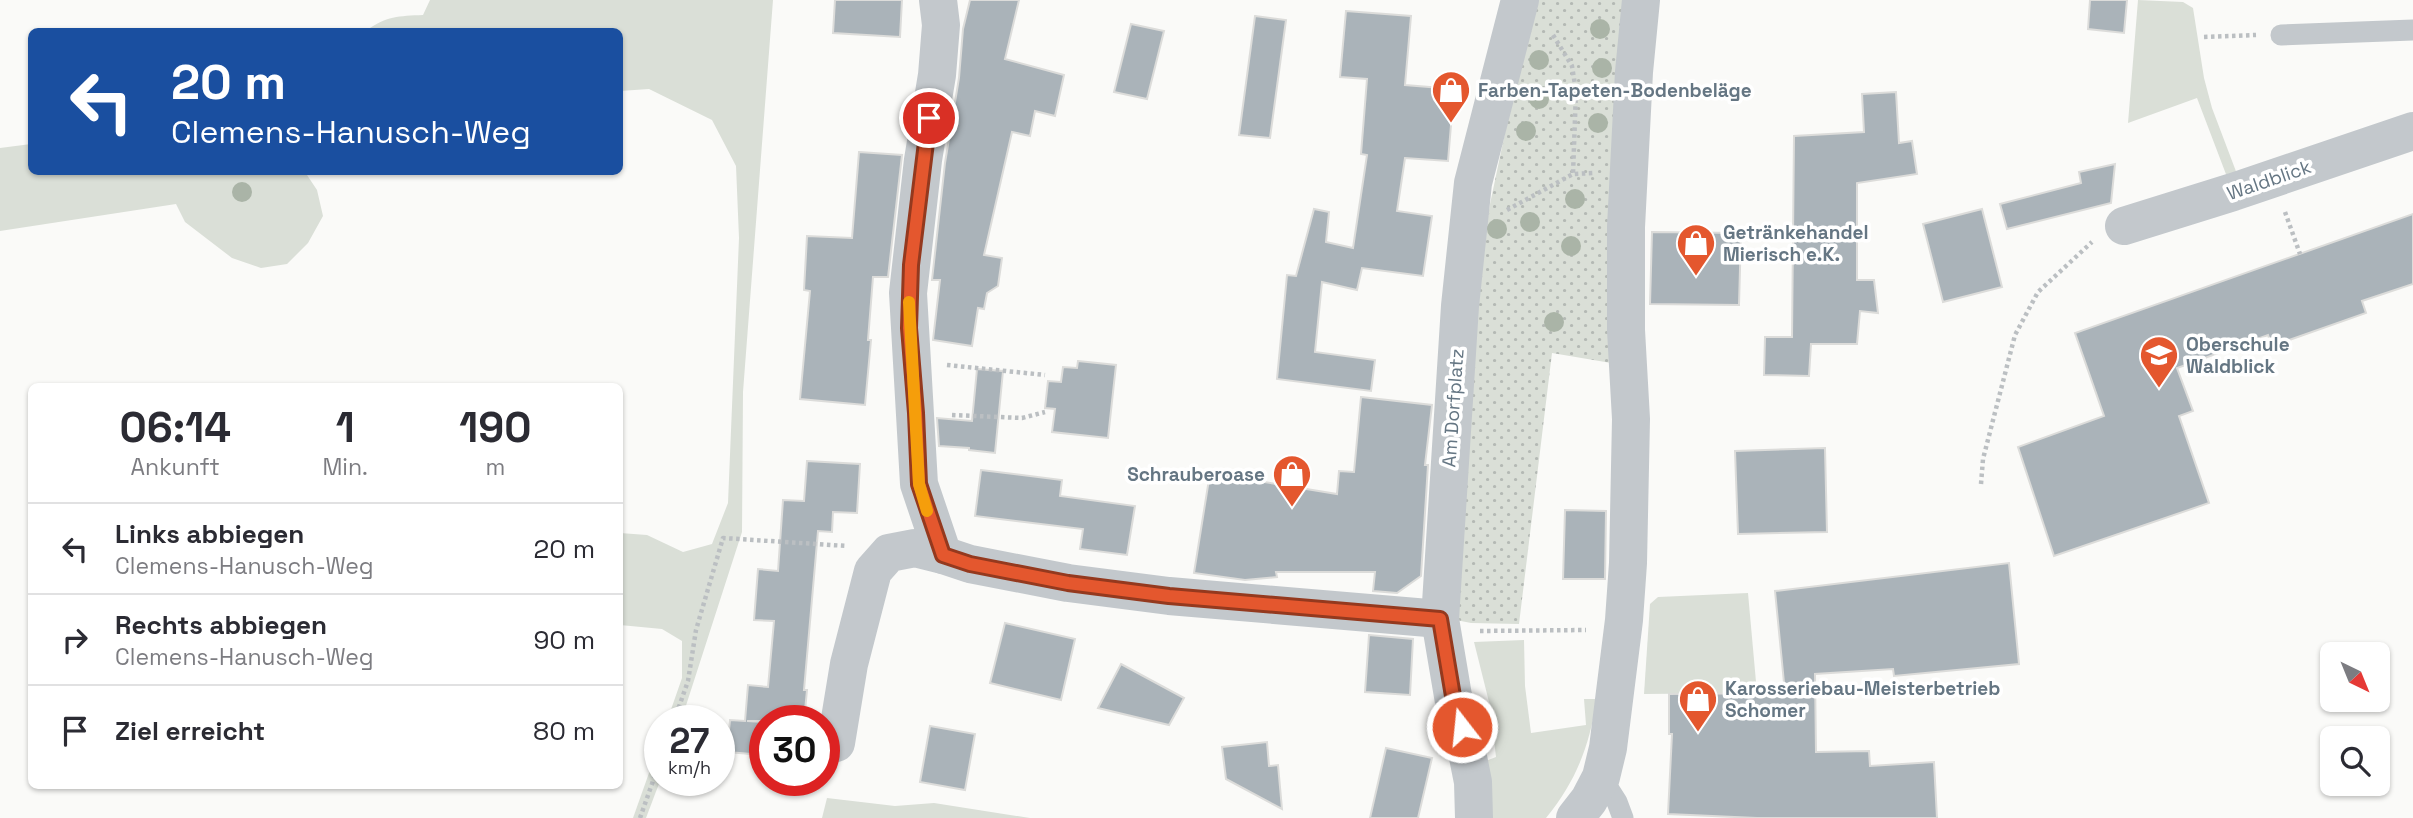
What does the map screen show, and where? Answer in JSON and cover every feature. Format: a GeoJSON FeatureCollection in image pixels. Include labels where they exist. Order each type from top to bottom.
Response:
{"type":"FeatureCollection","features":[{"type":"Feature","properties":{"kind":"street"},"geometry":{"type":"LineString","coordinates":[[938,0],[941,25],[937,75],[923,160],[908,293],[919,484],[943,555]]}},
{"type":"Feature","properties":{"kind":"street","name":"Am Dorfplatz"},"geometry":{"type":"LineString","coordinates":[[1474,818],[1473,782],[1440,625],[1466,233],[1473,183],[1520,0]]}},
{"type":"Feature","properties":{"kind":"street"},"geometry":{"type":"LineString","coordinates":[[1575,818],[1589,800],[1601,777],[1608,748],[1622,628],[1637,580],[1626,330],[1626,227],[1634,72],[1641,0]]}},
{"type":"Feature","properties":{"kind":"street","name":"Waldblick"},"geometry":{"type":"LineString","coordinates":[[2124,226],[2413,131]]}},
{"type":"Feature","properties":{"kind":"street"},"geometry":{"type":"LineString","coordinates":[[840,719],[849,664],[873,571],[889,553],[915,548],[970,564],[1068,583],[1440,625]]}},
{"type":"Feature","properties":{"kind":"lane"},"geometry":{"type":"LineString","coordinates":[[2281,35],[2413,30]]}},
{"type":"Feature","properties":{"kind":"lane"},"geometry":{"type":"LineString","coordinates":[[1601,777],[1623,818]]}},
{"type":"Feature","properties":{"kind":"path"},"geometry":{"type":"LineString","coordinates":[[1553,35],[1572,66],[1576,91],[1573,174]]}},
{"type":"Feature","properties":{"kind":"path"},"geometry":{"type":"LineString","coordinates":[[2204,37],[2281,35]]}},
{"type":"Feature","properties":{"kind":"path"},"geometry":{"type":"LineString","coordinates":[[1466,233],[1573,174],[1630,173]]}},
{"type":"Feature","properties":{"kind":"path"},"geometry":{"type":"LineString","coordinates":[[2289,223],[2300,254]]}},
{"type":"Feature","properties":{"kind":"path"},"geometry":{"type":"LineString","coordinates":[[1981,484],[1983,459],[2015,335],[2038,292],[2092,243],[2124,226]]}},
{"type":"Feature","properties":{"kind":"path"},"geometry":{"type":"LineString","coordinates":[[942,365],[1045,375]]}},
{"type":"Feature","properties":{"kind":"path"},"geometry":{"type":"LineString","coordinates":[[944,414],[1022,418],[1045,412]]}},
{"type":"Feature","properties":{"kind":"path"},"geometry":{"type":"LineString","coordinates":[[680,705],[688,681],[696,630],[723,538],[872,547],[889,553]]}},
{"type":"Feature","properties":{"kind":"path"},"geometry":{"type":"LineString","coordinates":[[1440,625],[1622,628]]}},
{"type":"Feature","properties":{"kind":"path"},"geometry":{"type":"LineString","coordinates":[[640,818],[648,796]]}},
{"type":"Feature","properties":{"kind":"shaded area"},"geometry":{"type":"Polygon","coordinates":[[[430,0],[773,0],[743,392],[742,532],[686,705],[673,705],[682,678],[682,641],[662,629],[623,625],[623,533],[647,535],[683,552],[712,544],[728,503],[739,238],[736,166],[712,120],[649,89],[623,91],[623,28],[371,28],[380,22],[423,15],[430,0]]]}},
{"type":"Feature","properties":{"kind":"shaded area"},"geometry":{"type":"Polygon","coordinates":[[[1533,0],[1623,0],[1611,363],[1552,353],[1519,624],[1471,623],[1456,620],[1469,340],[1490,204],[1533,0]]]}},
{"type":"Feature","properties":{"kind":"shaded area"},"geometry":{"type":"Polygon","coordinates":[[[2138,0],[2183,2],[2193,8],[2204,78],[2212,108],[2237,174],[2232,190],[2197,98],[2128,123],[2138,0]]]}},
{"type":"Feature","properties":{"kind":"shaded area"},"geometry":{"type":"Polygon","coordinates":[[[28,144],[28,175],[307,175],[317,190],[323,216],[308,243],[287,264],[261,268],[232,258],[185,222],[176,204],[0,231],[0,148],[28,144]]]}},
{"type":"Feature","properties":{"kind":"shaded area"},"geometry":{"type":"Polygon","coordinates":[[[1748,593],[1757,693],[1644,694],[1650,604],[1658,597],[1748,593]]]}},
{"type":"Feature","properties":{"kind":"shaded area"},"geometry":{"type":"Polygon","coordinates":[[[1524,640],[1525,686],[1531,733],[1586,725],[1584,699],[1597,699],[1594,716],[1586,747],[1574,776],[1546,818],[1488,818],[1483,762],[1496,757],[1490,706],[1474,642],[1524,640]]]}},
{"type":"Feature","properties":{"kind":"shaded area"},"geometry":{"type":"Polygon","coordinates":[[[644,787],[644,796],[654,796],[646,818],[633,818],[644,787]]]}},
{"type":"Feature","properties":{"kind":"shaded area"},"geometry":{"type":"Polygon","coordinates":[[[827,798],[895,806],[934,803],[1030,818],[822,818],[827,798]]]}},
{"type":"Feature","properties":{"kind":"building"},"geometry":{"type":"Polygon","coordinates":[[[835,0],[902,0],[900,37],[833,33],[835,0]]]}},
{"type":"Feature","properties":{"kind":"building"},"geometry":{"type":"Polygon","coordinates":[[[970,0],[1019,0],[1005,59],[1064,75],[1055,116],[1035,111],[1030,136],[1012,132],[984,255],[1002,258],[998,286],[987,293],[984,309],[978,308],[972,346],[933,340],[940,280],[932,280],[963,29],[970,0]]]}},
{"type":"Feature","properties":{"kind":"building"},"geometry":{"type":"Polygon","coordinates":[[[2090,0],[2127,0],[2124,33],[2088,29],[2090,0]]]}},
{"type":"Feature","properties":{"kind":"building"},"geometry":{"type":"Polygon","coordinates":[[[1346,11],[1411,16],[1405,85],[1454,89],[1448,161],[1405,158],[1397,211],[1432,216],[1423,276],[1362,268],[1357,290],[1322,282],[1315,352],[1375,360],[1371,391],[1277,379],[1287,275],[1296,276],[1314,209],[1329,212],[1326,242],[1353,248],[1367,155],[1361,154],[1367,79],[1340,77],[1346,11]]]}},
{"type":"Feature","properties":{"kind":"building"},"geometry":{"type":"Polygon","coordinates":[[[1255,16],[1286,20],[1270,138],[1239,135],[1255,16]]]}},
{"type":"Feature","properties":{"kind":"building"},"geometry":{"type":"Polygon","coordinates":[[[1131,24],[1164,31],[1147,99],[1114,92],[1131,24]]]}},
{"type":"Feature","properties":{"kind":"building"},"geometry":{"type":"Polygon","coordinates":[[[1896,92],[1899,143],[1912,141],[1917,174],[1857,183],[1857,280],[1874,280],[1878,313],[1860,311],[1857,344],[1811,344],[1809,376],[1764,375],[1765,337],[1792,337],[1794,136],[1864,132],[1862,94],[1896,92]]]}},
{"type":"Feature","properties":{"kind":"building"},"geometry":{"type":"Polygon","coordinates":[[[859,152],[902,155],[888,277],[873,277],[865,405],[800,399],[810,291],[804,290],[807,236],[852,238],[859,152]]]}},
{"type":"Feature","properties":{"kind":"building"},"geometry":{"type":"Polygon","coordinates":[[[2115,164],[2111,203],[2007,229],[2000,204],[2081,183],[2079,172],[2115,164]]]}},
{"type":"Feature","properties":{"kind":"building"},"geometry":{"type":"Polygon","coordinates":[[[1982,209],[2002,287],[1943,302],[1923,224],[1982,209]]]}},
{"type":"Feature","properties":{"kind":"building","name":"Oberschule Waldblick"},"geometry":{"type":"Polygon","coordinates":[[[2413,214],[2413,284],[2362,301],[2366,313],[2272,346],[2268,335],[2177,368],[2193,411],[2179,416],[2209,503],[2054,556],[2018,447],[2104,416],[2075,333],[2413,214]]]}},
{"type":"Feature","properties":{"kind":"building","name":"Getränkehandel Mierisch e.K."},"geometry":{"type":"Polygon","coordinates":[[[1652,232],[1741,233],[1739,305],[1650,304],[1652,232]]]}},
{"type":"Feature","properties":{"kind":"building"},"geometry":{"type":"Polygon","coordinates":[[[1078,361],[1116,365],[1108,438],[1052,432],[1055,409],[1045,408],[1048,381],[1061,382],[1063,367],[1077,368],[1078,361]]]}},
{"type":"Feature","properties":{"kind":"building"},"geometry":{"type":"Polygon","coordinates":[[[977,369],[1003,371],[995,453],[939,446],[937,418],[972,421],[977,369]]]}},
{"type":"Feature","properties":{"kind":"building"},"geometry":{"type":"Polygon","coordinates":[[[1361,397],[1432,405],[1425,465],[1428,465],[1421,576],[1397,593],[1373,591],[1375,572],[1276,572],[1277,577],[1245,580],[1194,573],[1210,473],[1337,494],[1339,471],[1354,472],[1361,397]]]}},
{"type":"Feature","properties":{"kind":"building"},"geometry":{"type":"Polygon","coordinates":[[[1825,448],[1827,532],[1738,534],[1735,451],[1825,448]]]}},
{"type":"Feature","properties":{"kind":"building"},"geometry":{"type":"Polygon","coordinates":[[[807,461],[860,464],[857,513],[833,512],[832,532],[818,531],[804,690],[807,690],[806,705],[749,705],[749,754],[735,753],[735,720],[745,721],[748,685],[768,687],[774,621],[754,620],[758,569],[778,571],[783,500],[804,501],[807,461]]]}},
{"type":"Feature","properties":{"kind":"building"},"geometry":{"type":"Polygon","coordinates":[[[981,470],[1062,480],[1060,496],[1135,506],[1127,555],[1080,549],[1083,529],[975,516],[981,470]]]}},
{"type":"Feature","properties":{"kind":"building"},"geometry":{"type":"Polygon","coordinates":[[[1565,510],[1606,511],[1605,579],[1563,579],[1565,510]]]}},
{"type":"Feature","properties":{"kind":"building"},"geometry":{"type":"Polygon","coordinates":[[[2009,563],[2019,664],[1894,676],[1893,669],[1815,674],[1816,752],[1869,751],[1870,766],[1934,762],[1937,818],[1757,818],[1668,814],[1672,734],[1669,734],[1669,694],[1785,693],[1775,591],[2009,563]]]}},
{"type":"Feature","properties":{"kind":"building"},"geometry":{"type":"Polygon","coordinates":[[[1005,623],[1075,639],[1061,700],[990,683],[1005,623]]]}},
{"type":"Feature","properties":{"kind":"building"},"geometry":{"type":"Polygon","coordinates":[[[1369,635],[1413,639],[1410,695],[1365,692],[1369,635]]]}},
{"type":"Feature","properties":{"kind":"building"},"geometry":{"type":"Polygon","coordinates":[[[1121,664],[1184,698],[1169,725],[1098,708],[1121,664]]]}},
{"type":"Feature","properties":{"kind":"building"},"geometry":{"type":"Polygon","coordinates":[[[930,726],[975,734],[965,790],[920,782],[930,726]]]}},
{"type":"Feature","properties":{"kind":"building"},"geometry":{"type":"Polygon","coordinates":[[[1267,742],[1269,766],[1278,765],[1282,809],[1226,779],[1222,747],[1267,742]]]}},
{"type":"Feature","properties":{"kind":"building"},"geometry":{"type":"Polygon","coordinates":[[[1386,748],[1432,758],[1418,818],[1370,818],[1386,748]]]}},
{"type":"Feature","properties":{"kind":"slow traffic"},"geometry":{"type":"LineString","coordinates":[[909,302],[919,484],[927,511]]}},
{"type":"Feature","properties":{"kind":"place","name":"Farben-Tapeten-Bodenbeläge"},"geometry":{"type":"Point","coordinates":[1451,124]}},
{"type":"Feature","properties":{"kind":"place","name":"Getränkehandel Mierisch e.K."},"geometry":{"type":"Point","coordinates":[1696,277]}},
{"type":"Feature","properties":{"kind":"place","name":"Oberschule Waldblick"},"geometry":{"type":"Point","coordinates":[2159,389]}},
{"type":"Feature","properties":{"kind":"place","name":"Schrauberoase"},"geometry":{"type":"Point","coordinates":[1292,508]}},
{"type":"Feature","properties":{"kind":"place","name":"Karosseriebau-Meisterbetrieb Schomer"},"geometry":{"type":"Point","coordinates":[1698,733]}},
{"type":"Feature","properties":{"kind":"route"},"geometry":{"type":"LineString","coordinates":[[929,118],[908,293],[909,328],[919,484],[943,555],[970,564],[1068,583],[1169,596],[1440,619],[1440,632],[1454,702],[1462,727]]}}]}
